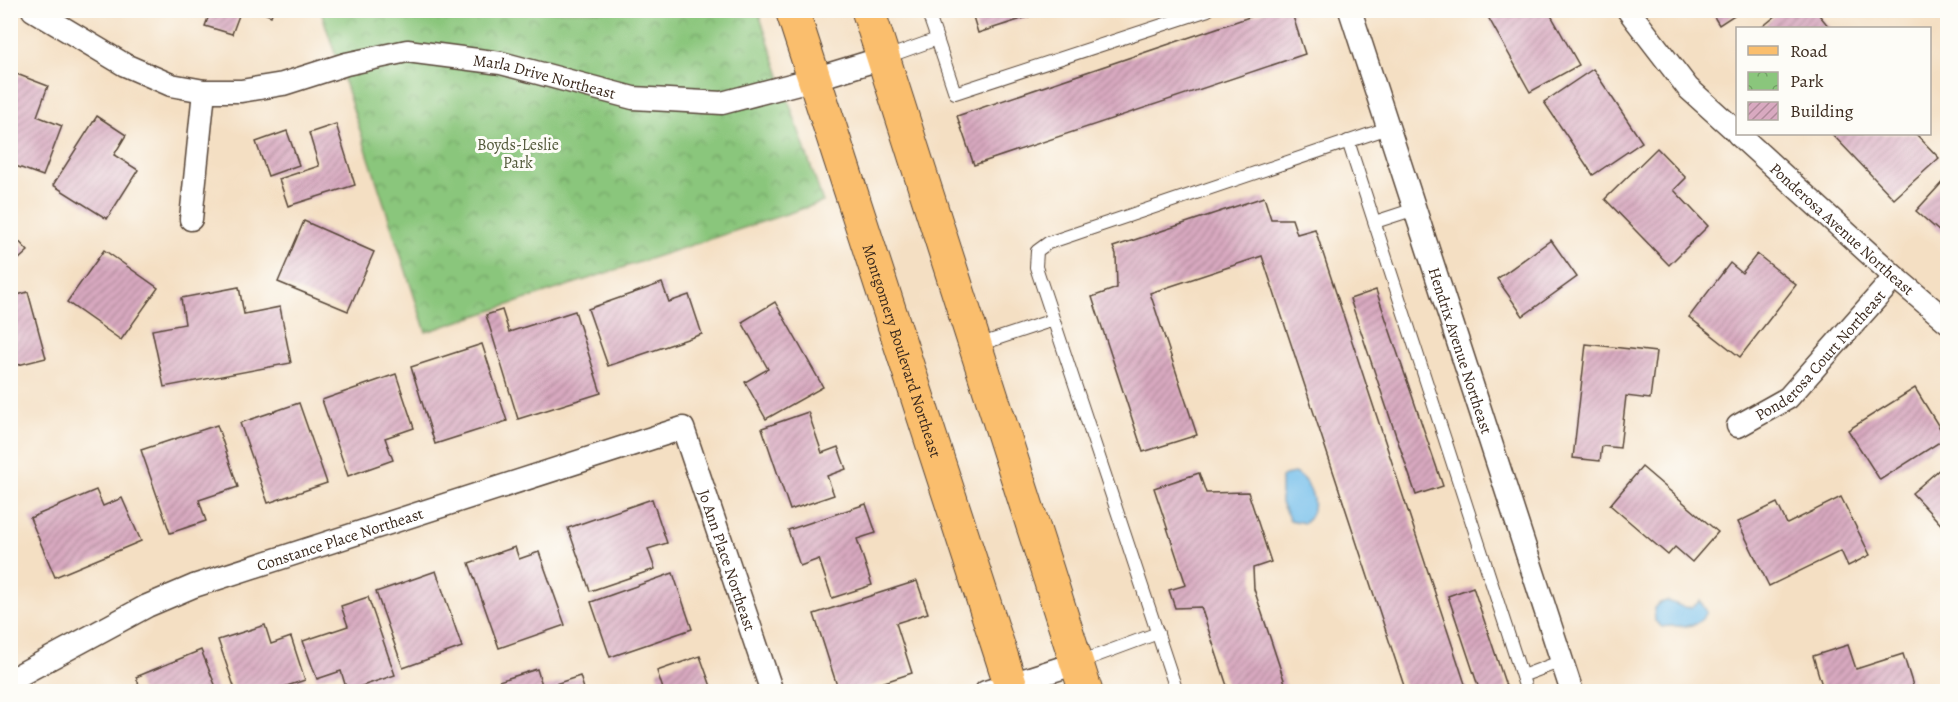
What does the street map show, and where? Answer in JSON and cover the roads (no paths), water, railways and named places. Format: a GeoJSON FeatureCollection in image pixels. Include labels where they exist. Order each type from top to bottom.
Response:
{"type":"FeatureCollection","features":[{"type":"Feature","properties":{"kind":"main road","name":"Montgomery Boulevard Northeast"},"geometry":{"type":"LineString","coordinates":[[792,10],[1003,689]]}},
{"type":"Feature","properties":{"kind":"main road"},"geometry":{"type":"LineString","coordinates":[[868,10],[1082,677]]}},
{"type":"Feature","properties":{"kind":"street","name":"Marla Drive Northeast"},"geometry":{"type":"LineString","coordinates":[[33,10],[125,65],[171,85],[204,91],[241,92],[284,84],[346,64],[407,51],[501,63],[633,98],[722,103],[884,58]]}},
{"type":"Feature","properties":{"kind":"street","name":"Hendrix Avenue Northeast"},"geometry":{"type":"LineString","coordinates":[[1350,10],[1572,692]]}},
{"type":"Feature","properties":{"kind":"street","name":"Ponderosa Avenue Northeast"},"geometry":{"type":"LineString","coordinates":[[1628,10],[1688,88],[1736,131]]}},
{"type":"Feature","properties":{"kind":"street"},"geometry":{"type":"LineString","coordinates":[[191,219],[204,91]]}},
{"type":"Feature","properties":{"kind":"street","name":"Ponderosa Avenue Northeast"},"geometry":{"type":"LineString","coordinates":[[1740,135],[1947,322]]}},
{"type":"Feature","properties":{"kind":"street","name":"Ponderosa Court Northeast"},"geometry":{"type":"LineString","coordinates":[[1738,426],[1788,398],[1895,277]]}},
{"type":"Feature","properties":{"kind":"street","name":"Constance Place Northeast"},"geometry":{"type":"LineString","coordinates":[[10,680],[128,616],[194,586],[683,428]]}},
{"type":"Feature","properties":{"kind":"street","name":"Jo Ann Place Northeast"},"geometry":{"type":"LineString","coordinates":[[683,428],[772,692]]}},
{"type":"Feature","properties":{"kind":"street"},"geometry":{"type":"LineString","coordinates":[[1003,689],[1082,677]]}},
{"type":"Feature","properties":{"kind":"lane"},"geometry":{"type":"LineString","coordinates":[[927,10],[955,93],[1208,10]]}},
{"type":"Feature","properties":{"kind":"lane"},"geometry":{"type":"LineString","coordinates":[[884,58],[937,39]]}},
{"type":"Feature","properties":{"kind":"lane"},"geometry":{"type":"LineString","coordinates":[[1177,692],[1036,267],[1037,251],[1048,243],[1388,128]]}},
{"type":"Feature","properties":{"kind":"lane"},"geometry":{"type":"LineString","coordinates":[[1348,141],[1527,692]]}},
{"type":"Feature","properties":{"kind":"lane"},"geometry":{"type":"LineString","coordinates":[[1375,222],[1415,209]]}},
{"type":"Feature","properties":{"kind":"lane"},"geometry":{"type":"LineString","coordinates":[[975,346],[1053,320]]}},
{"type":"Feature","properties":{"kind":"lane"},"geometry":{"type":"LineString","coordinates":[[1082,677],[1158,633]]}},
{"type":"Feature","properties":{"kind":"lane"},"geometry":{"type":"LineString","coordinates":[[1522,676],[1562,661]]}},
{"type":"Feature","properties":{"kind":"water"},"geometry":{"type":"Polygon","coordinates":[[[1294,473],[1306,482],[1312,496],[1313,512],[1304,523],[1290,520],[1281,503],[1281,478],[1294,473]]]}},
{"type":"Feature","properties":{"kind":"water"},"geometry":{"type":"Polygon","coordinates":[[[1667,601],[1687,608],[1700,601],[1707,612],[1702,619],[1692,625],[1662,627],[1655,621],[1654,608],[1667,601]]]}},
{"type":"Feature","properties":{"kind":"park label","name":"Boyds-Leslie Park"},"geometry":{"type":"Point","coordinates":[518,153]}}]}
